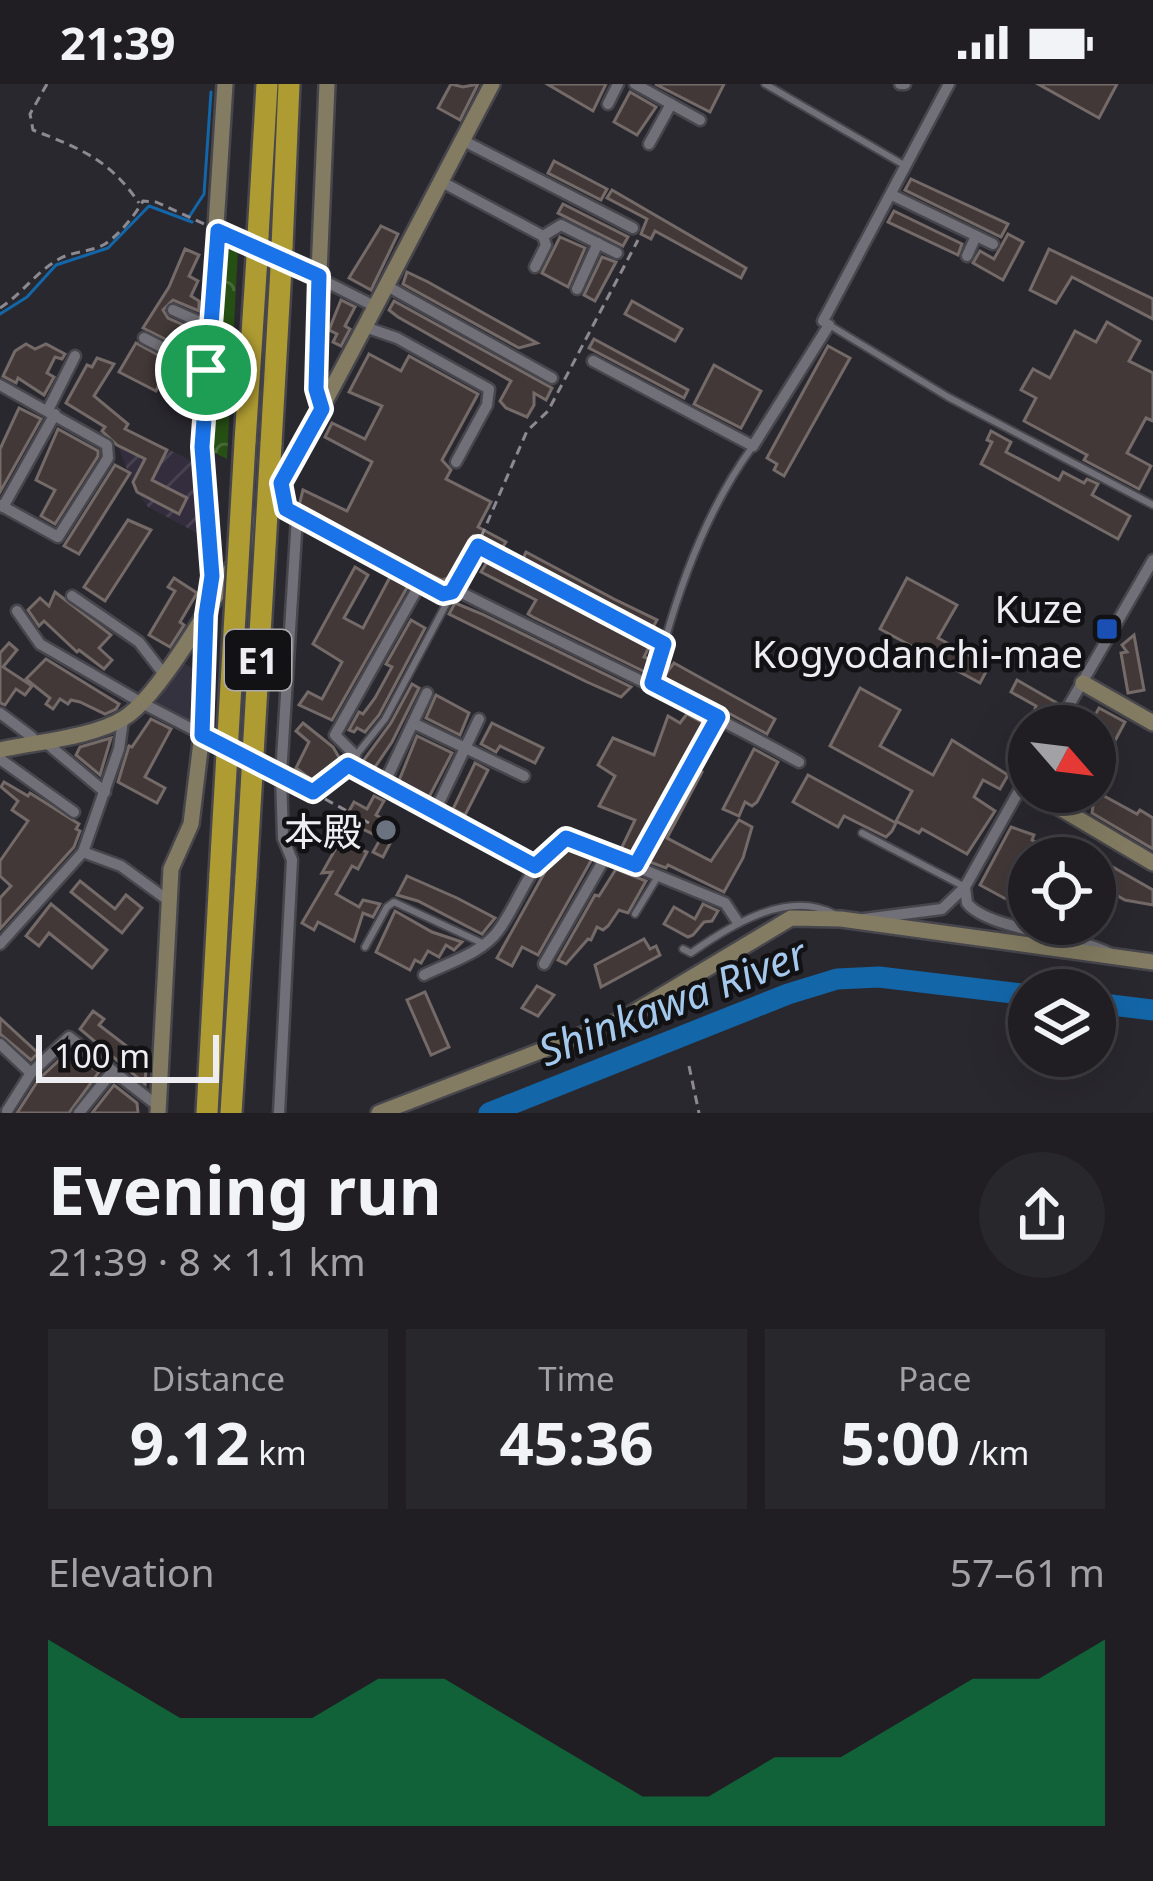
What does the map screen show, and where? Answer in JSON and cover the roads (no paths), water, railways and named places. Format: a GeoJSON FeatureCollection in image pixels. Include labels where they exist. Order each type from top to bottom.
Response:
{"type":"FeatureCollection","features":[{"type":"Feature","properties":{"kind":"highway","name":"E1"},"geometry":{"type":"LineString","coordinates":[[207,1113],[267,84]]}},
{"type":"Feature","properties":{"kind":"highway","name":"E1"},"geometry":{"type":"LineString","coordinates":[[231,1113],[290,84]]}},
{"type":"Feature","properties":{"kind":"main road"},"geometry":{"type":"LineString","coordinates":[[158,1109],[171,868],[191,824],[202,735],[212,576],[202,447],[225,84]]}},
{"type":"Feature","properties":{"kind":"main road"},"geometry":{"type":"LineString","coordinates":[[322,409],[316,389],[328,84]]}},
{"type":"Feature","properties":{"kind":"main road"},"geometry":{"type":"LineString","coordinates":[[0,754],[123,720],[142,703],[206,615],[281,483],[492,84]]}},
{"type":"Feature","properties":{"kind":"main road"},"geometry":{"type":"LineString","coordinates":[[1083,683],[1153,723]]}},
{"type":"Feature","properties":{"kind":"main road"},"geometry":{"type":"LineString","coordinates":[[1073,813],[1153,863]]}},
{"type":"Feature","properties":{"kind":"main road"},"geometry":{"type":"LineString","coordinates":[[379,1113],[621,1020],[790,918],[848,920],[1153,962]]}},
{"type":"Feature","properties":{"kind":"street"},"geometry":{"type":"LineString","coordinates":[[608,104],[618,84]]}},
{"type":"Feature","properties":{"kind":"street"},"geometry":{"type":"LineString","coordinates":[[635,84],[700,120]]}},
{"type":"Feature","properties":{"kind":"street"},"geometry":{"type":"LineString","coordinates":[[593,361],[753,446],[826,323],[950,84]]}},
{"type":"Feature","properties":{"kind":"street"},"geometry":{"type":"LineString","coordinates":[[649,144],[670,104]]}},
{"type":"Feature","properties":{"kind":"street"},"geometry":{"type":"LineString","coordinates":[[462,140],[633,228]]}},
{"type":"Feature","properties":{"kind":"street"},"geometry":{"type":"LineString","coordinates":[[442,182],[543,236],[546,245],[535,267]]}},
{"type":"Feature","properties":{"kind":"street"},"geometry":{"type":"LineString","coordinates":[[892,195],[993,244]]}},
{"type":"Feature","properties":{"kind":"street"},"geometry":{"type":"LineString","coordinates":[[543,236],[561,225],[617,253]]}},
{"type":"Feature","properties":{"kind":"street"},"geometry":{"type":"LineString","coordinates":[[218,231],[376,307]]}},
{"type":"Feature","properties":{"kind":"street"},"geometry":{"type":"LineString","coordinates":[[967,256],[976,236]]}},
{"type":"Feature","properties":{"kind":"street"},"geometry":{"type":"LineString","coordinates":[[577,289],[598,244]]}},
{"type":"Feature","properties":{"kind":"street"},"geometry":{"type":"LineString","coordinates":[[387,286],[552,378]]}},
{"type":"Feature","properties":{"kind":"street"},"geometry":{"type":"LineString","coordinates":[[173,310],[209,326]]}},
{"type":"Feature","properties":{"kind":"street"},"geometry":{"type":"LineString","coordinates":[[365,327],[397,338],[489,389],[487,404],[456,462]]}},
{"type":"Feature","properties":{"kind":"street"},"geometry":{"type":"LineString","coordinates":[[144,338],[206,370]]}},
{"type":"Feature","properties":{"kind":"street"},"geometry":{"type":"LineString","coordinates":[[526,364],[534,348]]}},
{"type":"Feature","properties":{"kind":"street"},"geometry":{"type":"LineString","coordinates":[[0,385],[51,412],[107,445],[109,458],[58,537],[2,506],[51,412],[75,356]]}},
{"type":"Feature","properties":{"kind":"street"},"geometry":{"type":"LineString","coordinates":[[281,483],[286,509],[297,517],[443,594],[458,591],[580,653],[652,683],[799,762]]}},
{"type":"Feature","properties":{"kind":"street"},"geometry":{"type":"LineString","coordinates":[[279,1113],[292,860],[283,838],[281,776],[297,517]]}},
{"type":"Feature","properties":{"kind":"street"},"geometry":{"type":"LineString","coordinates":[[478,546],[664,644],[652,683]]}},
{"type":"Feature","properties":{"kind":"street"},"geometry":{"type":"LineString","coordinates":[[508,562],[517,548]]}},
{"type":"Feature","properties":{"kind":"street"},"geometry":{"type":"LineString","coordinates":[[1070,705],[1153,560]]}},
{"type":"Feature","properties":{"kind":"street"},"geometry":{"type":"LineString","coordinates":[[17,611],[40,644],[313,792],[351,760],[334,736],[421,582]]}},
{"type":"Feature","properties":{"kind":"street"},"geometry":{"type":"LineString","coordinates":[[72,596],[140,642],[163,674]]}},
{"type":"Feature","properties":{"kind":"street"},"geometry":{"type":"LineString","coordinates":[[384,784],[427,693]]}},
{"type":"Feature","properties":{"kind":"street"},"geometry":{"type":"LineString","coordinates":[[0,713],[105,792]]}},
{"type":"Feature","properties":{"kind":"street"},"geometry":{"type":"LineString","coordinates":[[436,812],[479,719]]}},
{"type":"Feature","properties":{"kind":"street"},"geometry":{"type":"LineString","coordinates":[[0,944],[83,852],[105,792],[123,720]]}},
{"type":"Feature","properties":{"kind":"street"},"geometry":{"type":"LineString","coordinates":[[413,723],[524,776]]}},
{"type":"Feature","properties":{"kind":"street"},"geometry":{"type":"LineString","coordinates":[[0,754],[74,812]]}},
{"type":"Feature","properties":{"kind":"street"},"geometry":{"type":"LineString","coordinates":[[848,920],[942,909],[965,887],[1011,813]]}},
{"type":"Feature","properties":{"kind":"street"},"geometry":{"type":"LineString","coordinates":[[424,975],[485,944],[498,931],[535,866],[566,838],[725,904],[737,921]]}},
{"type":"Feature","properties":{"kind":"street"},"geometry":{"type":"LineString","coordinates":[[83,852],[121,866],[169,902]]}},
{"type":"Feature","properties":{"kind":"street"},"geometry":{"type":"LineString","coordinates":[[544,964],[606,856]]}},
{"type":"Feature","properties":{"kind":"street"},"geometry":{"type":"LineString","coordinates":[[965,887],[967,903],[983,918],[1091,944],[1117,957]]}},
{"type":"Feature","properties":{"kind":"street"},"geometry":{"type":"LineString","coordinates":[[7,1111],[31,1072],[68,1037],[158,1109]]}},
{"type":"Feature","properties":{"kind":"street"},"geometry":{"type":"LineString","coordinates":[[0,1044],[31,1072]]}},
{"type":"Feature","properties":{"kind":"street"},"geometry":{"type":"LineString","coordinates":[[79,1113],[112,1072]]}},
{"type":"Feature","properties":{"kind":"lane"},"geometry":{"type":"LineString","coordinates":[[765,84],[907,167]]}},
{"type":"Feature","properties":{"kind":"lane"},"geometry":{"type":"LineString","coordinates":[[826,323],[948,397],[1153,505]]}},
{"type":"Feature","properties":{"kind":"lane"},"geometry":{"type":"LineString","coordinates":[[664,644],[679,588],[727,481],[753,446]]}},
{"type":"Feature","properties":{"kind":"lane"},"geometry":{"type":"LineString","coordinates":[[452,592],[385,719],[351,760],[384,784],[535,866]]}},
{"type":"Feature","properties":{"kind":"lane"},"geometry":{"type":"LineString","coordinates":[[636,865],[718,717]]}},
{"type":"Feature","properties":{"kind":"lane"},"geometry":{"type":"LineString","coordinates":[[862,833],[965,887]]}},
{"type":"Feature","properties":{"kind":"lane"},"geometry":{"type":"LineString","coordinates":[[635,914],[658,874]]}},
{"type":"Feature","properties":{"kind":"lane"},"geometry":{"type":"LineString","coordinates":[[365,947],[394,902],[485,944]]}},
{"type":"Feature","properties":{"kind":"lane"},"geometry":{"type":"LineString","coordinates":[[683,950],[691,952],[737,921],[780,908],[827,910],[848,920]]}},
{"type":"Feature","properties":{"kind":"waterway"},"geometry":{"type":"LineString","coordinates":[[189,217],[204,194],[211,92]]}},
{"type":"Feature","properties":{"kind":"waterway"},"geometry":{"type":"LineString","coordinates":[[0,314],[27,297],[56,265],[108,248],[149,206],[192,222]]}},
{"type":"Feature","properties":{"kind":"waterway","name":"Shinkawa River"},"geometry":{"type":"LineString","coordinates":[[489,1113],[788,994],[837,979],[879,977],[1008,992]]}},
{"type":"Feature","properties":{"kind":"waterway","name":"Shinkawa River"},"geometry":{"type":"LineString","coordinates":[[1116,1006],[1153,1010]]}},
{"type":"Feature","properties":{"kind":"place","name":"Kuze Kogyodanchi-mae"},"geometry":{"type":"Point","coordinates":[1107,629]}},
{"type":"Feature","properties":{"kind":"place","name":"本殿"},"geometry":{"type":"Point","coordinates":[386,830]}}]}
